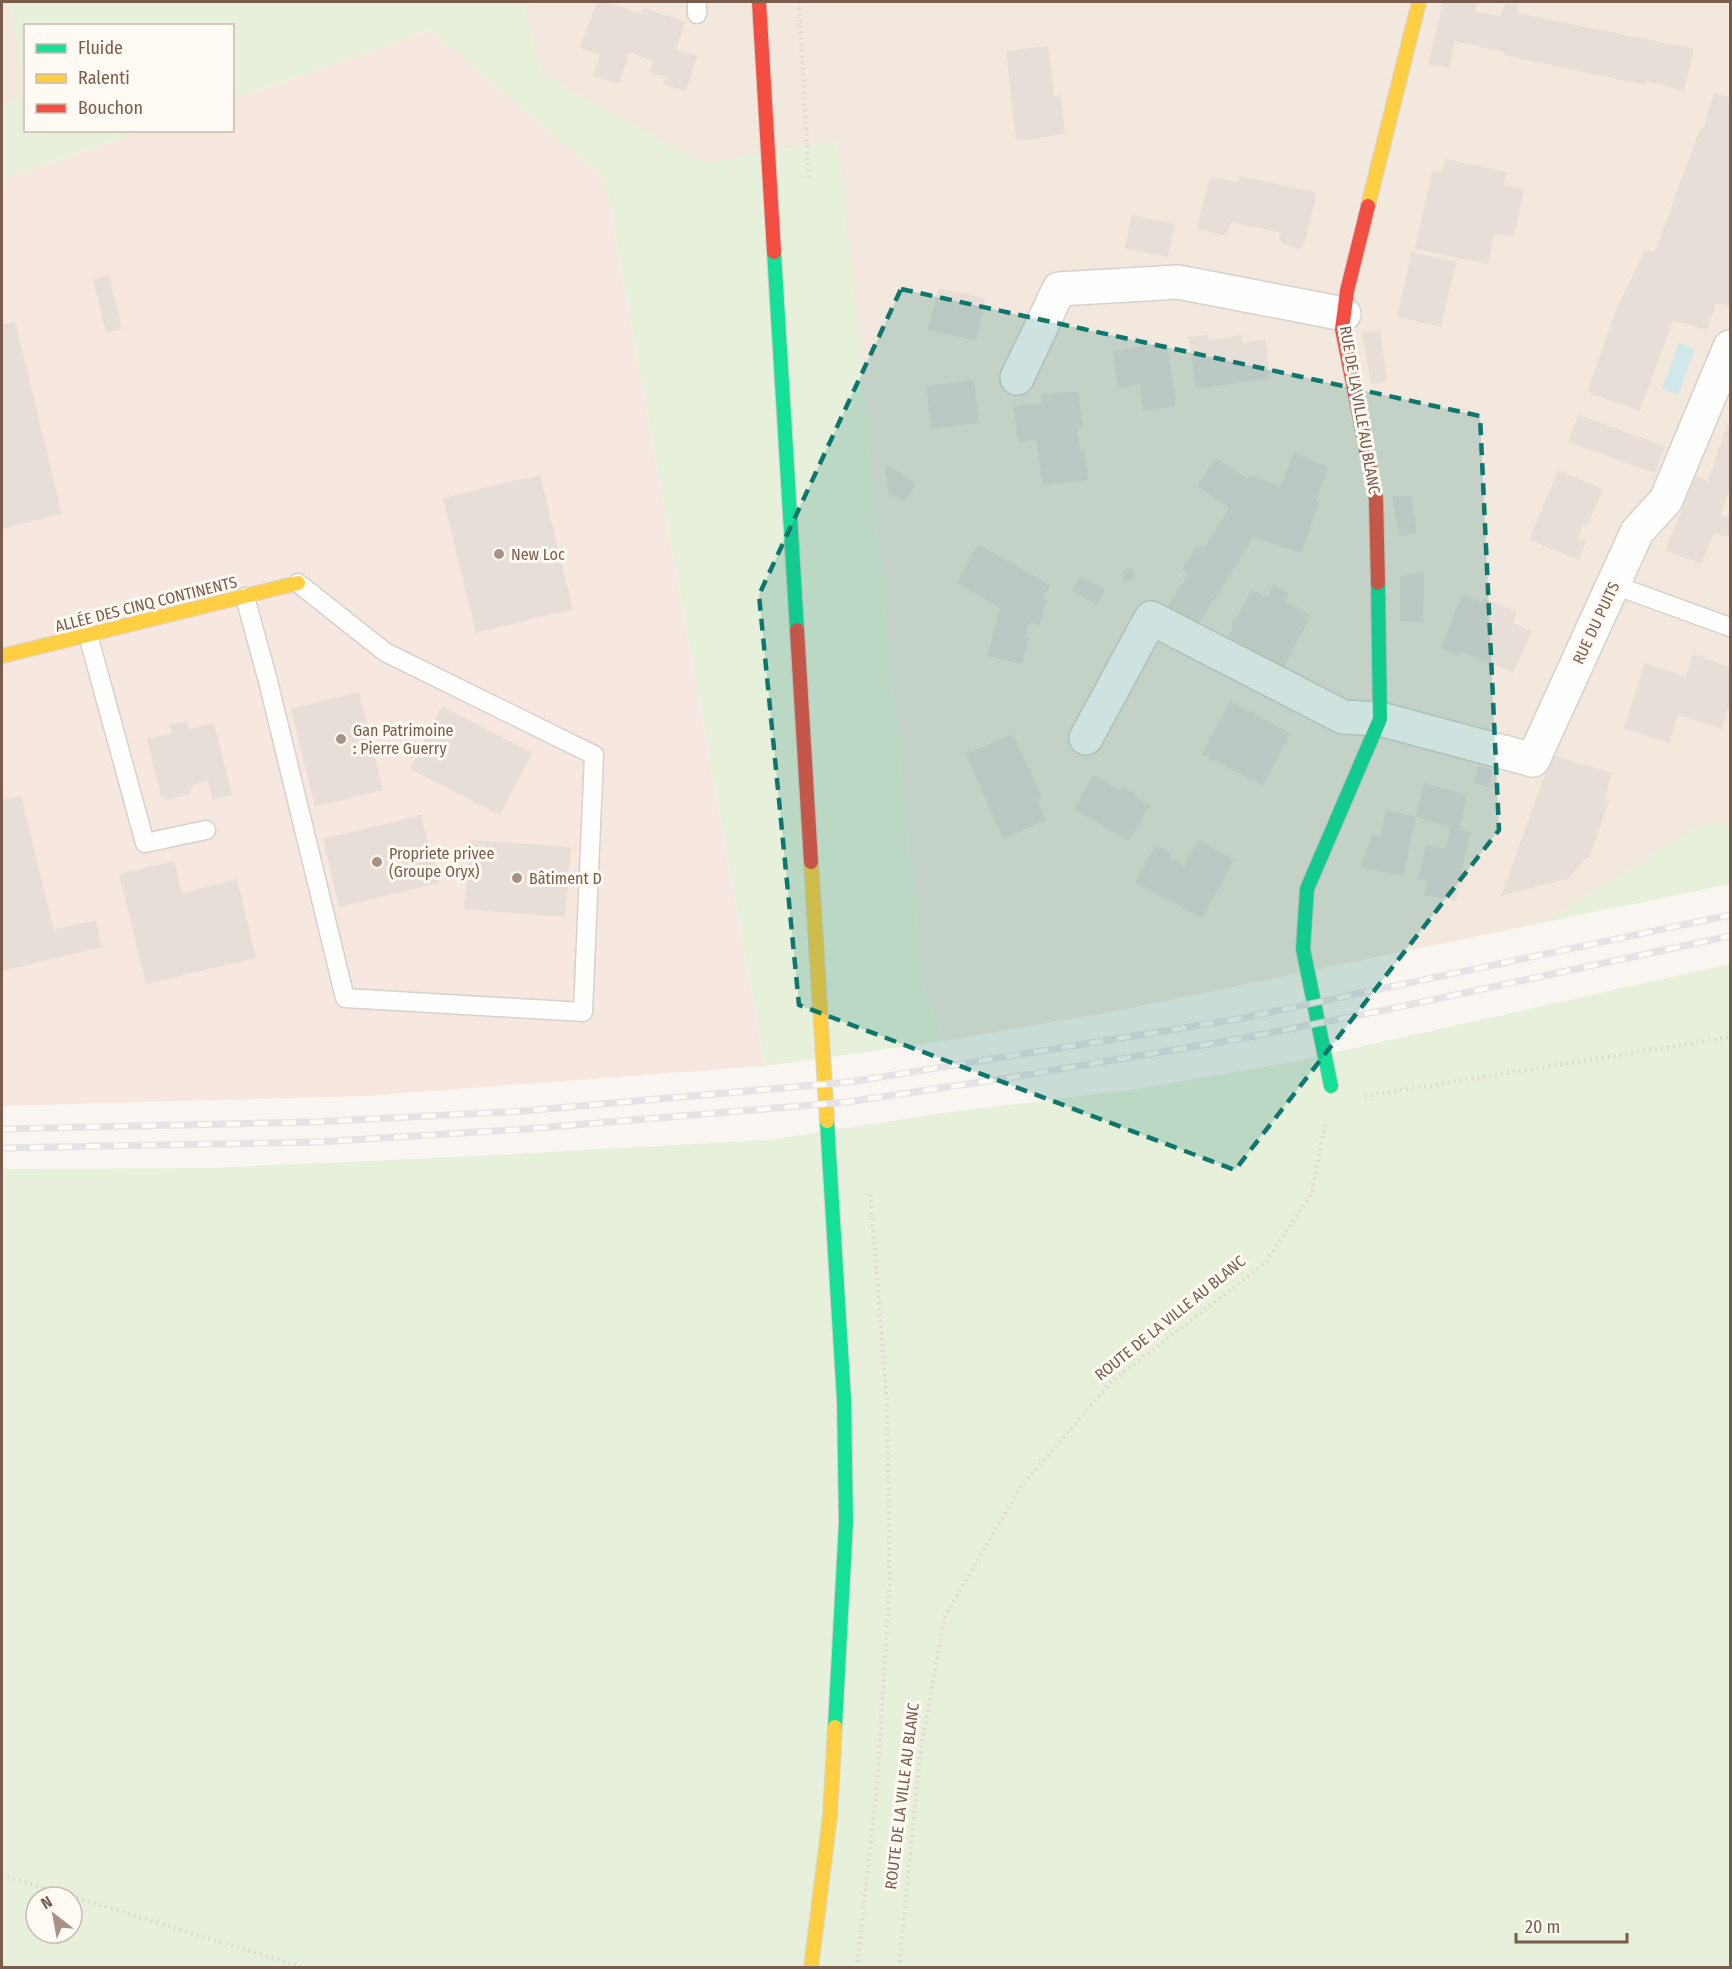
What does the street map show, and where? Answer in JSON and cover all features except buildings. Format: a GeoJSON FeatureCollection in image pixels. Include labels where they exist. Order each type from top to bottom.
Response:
{"type":"FeatureCollection","features":[{"type":"Feature","properties":{"kind":"main road"},"geometry":{"type":"LineString","coordinates":[[759,2],[844,1400],[846,1522],[841,1636],[830,1816],[811,1968]]}},
{"type":"Feature","properties":{"kind":"main road","name":"RUE DE LA VILLE AU BLANC"},"geometry":{"type":"LineString","coordinates":[[1331,1086],[1303,949],[1307,889],[1380,719],[1376,499],[1342,329],[1347,291],[1419,2]]}},
{"type":"Feature","properties":{"kind":"main road","name":"ALLÉE DES CINQ CONTINENTS"},"geometry":{"type":"LineString","coordinates":[[2,656],[298,583]]}},
{"type":"Feature","properties":{"kind":"street"},"geometry":{"type":"LineString","coordinates":[[1017,378],[1059,289],[1178,282],[1344,314]]}},
{"type":"Feature","properties":{"kind":"street","name":"RUE DU PUITS"},"geometry":{"type":"LineString","coordinates":[[1380,719],[1533,760],[1637,532],[1666,500],[1731,347]]}},
{"type":"Feature","properties":{"kind":"street"},"geometry":{"type":"LineString","coordinates":[[1086,738],[1151,618],[1343,717],[1380,719]]}},
{"type":"Feature","properties":{"kind":"lane"},"geometry":{"type":"LineString","coordinates":[[245,597],[268,681],[345,998],[583,1012],[594,755],[385,652],[298,583]]}},
{"type":"Feature","properties":{"kind":"lane"},"geometry":{"type":"LineString","coordinates":[[1614,585],[1731,627]]}},
{"type":"Feature","properties":{"kind":"lane"},"geometry":{"type":"LineString","coordinates":[[88,634],[145,843],[206,830]]}},
{"type":"Feature","properties":{"kind":"path"},"geometry":{"type":"LineString","coordinates":[[1331,1086],[1368,1097],[1731,1037]]}},
{"type":"Feature","properties":{"kind":"path","name":"ROUTE DE LA VILLE AU BLANC"},"geometry":{"type":"LineString","coordinates":[[899,1968],[920,1756],[944,1618],[1020,1488],[1111,1382],[1265,1263],[1311,1194],[1331,1086]]}},
{"type":"Feature","properties":{"kind":"path"},"geometry":{"type":"LineString","coordinates":[[2,1875],[305,1968]]}},
{"type":"Feature","properties":{"kind":"highlighted area"},"geometry":{"type":"Polygon","coordinates":[[[901,289],[1480,416],[1499,830],[1235,1170],[799,1005],[759,595],[901,289]]]}},
{"type":"Feature","properties":{"kind":"shaded area"},"geometry":{"type":"Polygon","coordinates":[[[2,2],[9,2],[24,80],[24,98],[2,105],[2,2]]]}},
{"type":"Feature","properties":{"kind":"shaded area"},"geometry":{"type":"Polygon","coordinates":[[[533,2],[1730,2],[1730,822],[1694,829],[1546,922],[1121,1010],[945,1041],[924,989],[837,141],[703,164],[541,74],[524,5],[533,2]]]}},
{"type":"Feature","properties":{"kind":"shaded area"},"geometry":{"type":"Polygon","coordinates":[[[430,30],[605,179],[765,1066],[364,1096],[2,1106],[2,179],[138,132],[234,132],[234,99],[430,30]]]}},
{"type":"Feature","properties":{"kind":"green space"},"geometry":{"type":"Polygon","coordinates":[[[9,2],[533,2],[524,5],[541,74],[703,164],[837,141],[924,989],[945,1041],[765,1066],[605,179],[430,30],[234,99],[234,24],[24,24],[24,80],[9,2]]]}},
{"type":"Feature","properties":{"kind":"green space"},"geometry":{"type":"Polygon","coordinates":[[[24,98],[24,132],[138,132],[2,179],[2,105],[24,98]]]}},
{"type":"Feature","properties":{"kind":"green space"},"geometry":{"type":"Polygon","coordinates":[[[1730,822],[1730,884],[1546,922],[1694,829],[1730,822]]]}},
{"type":"Feature","properties":{"kind":"green space"},"geometry":{"type":"Polygon","coordinates":[[[1730,964],[1730,1967],[2,1967],[2,1169],[210,1168],[769,1140],[950,1112],[1137,1089],[1292,1062],[1730,964]]]}},
{"type":"Feature","properties":{"kind":"water"},"geometry":{"type":"Polygon","coordinates":[[[1679,343],[1695,349],[1678,395],[1662,389],[1679,343]]]}},
{"type":"Feature","properties":{"kind":"railway"},"geometry":{"type":"LineString","coordinates":[[2,1129],[314,1122],[523,1111],[850,1082],[1238,1019],[1730,915]]}},
{"type":"Feature","properties":{"kind":"railway"},"geometry":{"type":"LineString","coordinates":[[2,1148],[318,1142],[526,1129],[847,1102],[1001,1079],[1244,1038],[1730,936]]}},
{"type":"Feature","properties":{"kind":"traffic: fast"},"geometry":{"type":"LineString","coordinates":[[774,252],[797,630]]}},
{"type":"Feature","properties":{"kind":"traffic: fast"},"geometry":{"type":"LineString","coordinates":[[1331,1086],[1303,949],[1307,889],[1380,719],[1378,583]]}},
{"type":"Feature","properties":{"kind":"traffic: fast"},"geometry":{"type":"LineString","coordinates":[[827,1121],[844,1400],[846,1522],[835,1727]]}},
{"type":"Feature","properties":{"kind":"traffic: slow"},"geometry":{"type":"LineString","coordinates":[[1368,206],[1419,2]]}},
{"type":"Feature","properties":{"kind":"traffic: slow"},"geometry":{"type":"LineString","coordinates":[[2,656],[298,583]]}},
{"type":"Feature","properties":{"kind":"traffic: slow"},"geometry":{"type":"LineString","coordinates":[[811,862],[827,1121]]}},
{"type":"Feature","properties":{"kind":"traffic: slow"},"geometry":{"type":"LineString","coordinates":[[811,1968],[830,1816],[835,1727]]}},
{"type":"Feature","properties":{"kind":"traffic: jam"},"geometry":{"type":"LineString","coordinates":[[759,2],[774,252]]}},
{"type":"Feature","properties":{"kind":"traffic: jam"},"geometry":{"type":"LineString","coordinates":[[1368,206],[1347,291],[1342,329],[1376,499],[1378,583]]}},
{"type":"Feature","properties":{"kind":"traffic: jam"},"geometry":{"type":"LineString","coordinates":[[797,630],[811,862]]}},
{"type":"Feature","properties":{"kind":"place","name":"New Loc"},"geometry":{"type":"Point","coordinates":[499,554]}},
{"type":"Feature","properties":{"kind":"place","name":"Gan Patrimoine : Pierre Guerry"},"geometry":{"type":"Point","coordinates":[341,739]}},
{"type":"Feature","properties":{"kind":"place","name":"Propriete privee (Groupe Oryx)"},"geometry":{"type":"Point","coordinates":[377,862]}},
{"type":"Feature","properties":{"kind":"place","name":"Bâtiment D"},"geometry":{"type":"Point","coordinates":[517,878]}}]}
